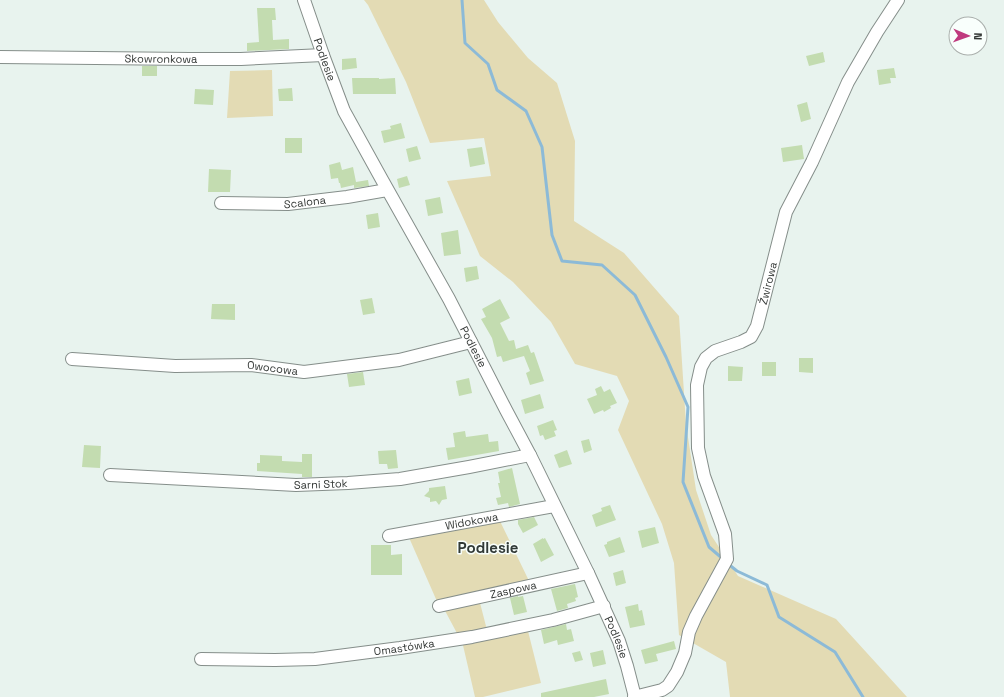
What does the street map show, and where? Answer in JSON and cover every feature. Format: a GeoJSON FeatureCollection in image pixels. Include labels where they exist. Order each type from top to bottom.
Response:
{"type":"FeatureCollection","features":[{"type":"Feature","properties":{"kind":"street","name":"Podlesie"},"geometry":{"type":"LineString","coordinates":[[304,0],[344,111],[449,299],[530,456],[604,606],[619,641],[627,666],[634,697]]}},
{"type":"Feature","properties":{"kind":"street","name":"Żwirowa"},"geometry":{"type":"LineString","coordinates":[[634,697],[662,690],[668,686],[677,672],[685,653],[689,632],[696,616],[725,563],[725,534],[704,476],[698,448],[697,385],[702,367],[706,358],[715,351],[751,337],[757,326],[786,212],[812,162],[848,82],[877,32],[898,0]]}},
{"type":"Feature","properties":{"kind":"street","name":"Skowronkowa"},"geometry":{"type":"LineString","coordinates":[[0,57],[190,59],[323,55]]}},
{"type":"Feature","properties":{"kind":"street","name":"Scalona"},"geometry":{"type":"LineString","coordinates":[[221,204],[288,204],[388,190]]}},
{"type":"Feature","properties":{"kind":"street","name":"Owocowa"},"geometry":{"type":"LineString","coordinates":[[72,358],[175,366],[251,365],[304,372],[399,360],[471,342]]}},
{"type":"Feature","properties":{"kind":"street","name":"Sarni Stok"},"geometry":{"type":"LineString","coordinates":[[110,475],[296,485],[351,483],[400,479],[530,456]]}},
{"type":"Feature","properties":{"kind":"street","name":"Widokowa"},"geometry":{"type":"LineString","coordinates":[[389,536],[554,506]]}},
{"type":"Feature","properties":{"kind":"street","name":"Zaspowa"},"geometry":{"type":"LineString","coordinates":[[439,606],[588,573]]}},
{"type":"Feature","properties":{"kind":"street","name":"Omastówka"},"geometry":{"type":"LineString","coordinates":[[201,659],[315,659],[400,648],[472,637],[553,620],[604,606]]}},
{"type":"Feature","properties":{"kind":"shaded area"},"geometry":{"type":"Polygon","coordinates":[[[364,0],[484,0],[498,22],[528,58],[557,83],[575,141],[574,221],[624,253],[679,316],[686,424],[696,490],[711,535],[738,576],[836,619],[907,697],[730,697],[726,662],[679,635],[674,563],[662,524],[618,430],[629,401],[617,376],[575,364],[551,322],[513,282],[480,256],[447,181],[491,176],[484,138],[430,143],[406,82],[368,5],[364,0]]]}},
{"type":"Feature","properties":{"kind":"shaded area"},"geometry":{"type":"Polygon","coordinates":[[[272,70],[273,116],[227,118],[230,71],[272,70]]]}},
{"type":"Feature","properties":{"kind":"shaded area"},"geometry":{"type":"Polygon","coordinates":[[[498,517],[531,585],[439,606],[407,533],[498,517]]]}},
{"type":"Feature","properties":{"kind":"shaded area"},"geometry":{"type":"Polygon","coordinates":[[[479,599],[487,630],[459,637],[443,607],[479,599]]]}},
{"type":"Feature","properties":{"kind":"shaded area"},"geometry":{"type":"Polygon","coordinates":[[[527,627],[541,683],[483,697],[475,697],[462,641],[527,627]]]}},
{"type":"Feature","properties":{"kind":"building"},"geometry":{"type":"Polygon","coordinates":[[[257,8],[275,8],[276,20],[272,20],[273,40],[289,39],[289,49],[247,51],[247,43],[259,42],[257,8]]]}},
{"type":"Feature","properties":{"kind":"building"},"geometry":{"type":"Polygon","coordinates":[[[823,52],[825,62],[809,66],[806,56],[823,52]]]}},
{"type":"Feature","properties":{"kind":"building"},"geometry":{"type":"Polygon","coordinates":[[[356,58],[357,68],[342,70],[342,59],[356,58]]]}},
{"type":"Feature","properties":{"kind":"building"},"geometry":{"type":"Polygon","coordinates":[[[142,66],[157,66],[157,76],[142,76],[142,66]]]}},
{"type":"Feature","properties":{"kind":"building"},"geometry":{"type":"Polygon","coordinates":[[[894,68],[896,78],[890,78],[891,83],[879,85],[877,70],[894,68]]]}},
{"type":"Feature","properties":{"kind":"building"},"geometry":{"type":"Polygon","coordinates":[[[352,78],[395,78],[396,94],[353,94],[352,78]]]}},
{"type":"Feature","properties":{"kind":"building"},"geometry":{"type":"Polygon","coordinates":[[[292,88],[293,101],[279,101],[278,89],[292,88]]]}},
{"type":"Feature","properties":{"kind":"building"},"geometry":{"type":"Polygon","coordinates":[[[195,89],[214,90],[213,105],[194,104],[195,89]]]}},
{"type":"Feature","properties":{"kind":"building"},"geometry":{"type":"Polygon","coordinates":[[[807,102],[811,119],[801,122],[797,105],[807,102]]]}},
{"type":"Feature","properties":{"kind":"building"},"geometry":{"type":"Polygon","coordinates":[[[401,123],[405,138],[384,143],[381,131],[391,129],[390,126],[401,123]]]}},
{"type":"Feature","properties":{"kind":"building"},"geometry":{"type":"Polygon","coordinates":[[[285,138],[302,138],[302,153],[285,153],[285,138]]]}},
{"type":"Feature","properties":{"kind":"building"},"geometry":{"type":"Polygon","coordinates":[[[802,145],[804,159],[783,162],[781,148],[802,145]]]}},
{"type":"Feature","properties":{"kind":"building"},"geometry":{"type":"Polygon","coordinates":[[[417,146],[421,159],[409,162],[406,149],[417,146]]]}},
{"type":"Feature","properties":{"kind":"building"},"geometry":{"type":"Polygon","coordinates":[[[482,147],[485,164],[470,167],[467,149],[482,147]]]}},
{"type":"Feature","properties":{"kind":"building"},"geometry":{"type":"Polygon","coordinates":[[[340,162],[342,170],[353,167],[356,182],[368,180],[369,186],[354,188],[354,185],[341,188],[338,178],[331,179],[329,165],[340,162]]]}},
{"type":"Feature","properties":{"kind":"building"},"geometry":{"type":"Polygon","coordinates":[[[209,169],[231,170],[230,192],[208,192],[209,169]]]}},
{"type":"Feature","properties":{"kind":"building"},"geometry":{"type":"Polygon","coordinates":[[[407,176],[410,185],[399,188],[397,179],[407,176]]]}},
{"type":"Feature","properties":{"kind":"building"},"geometry":{"type":"Polygon","coordinates":[[[440,197],[443,213],[428,216],[425,200],[440,197]]]}},
{"type":"Feature","properties":{"kind":"building"},"geometry":{"type":"Polygon","coordinates":[[[378,213],[380,227],[368,229],[366,215],[378,213]]]}},
{"type":"Feature","properties":{"kind":"building"},"geometry":{"type":"Polygon","coordinates":[[[458,230],[461,254],[444,256],[441,233],[458,230]]]}},
{"type":"Feature","properties":{"kind":"building"},"geometry":{"type":"Polygon","coordinates":[[[477,266],[479,279],[466,282],[464,268],[477,266]]]}},
{"type":"Feature","properties":{"kind":"building"},"geometry":{"type":"Polygon","coordinates":[[[372,298],[375,313],[363,315],[360,300],[372,298]]]}},
{"type":"Feature","properties":{"kind":"building"},"geometry":{"type":"Polygon","coordinates":[[[500,299],[510,318],[500,323],[509,341],[514,340],[516,349],[528,345],[531,353],[534,352],[544,381],[530,385],[526,373],[530,371],[524,356],[503,362],[501,356],[497,357],[492,338],[481,319],[486,317],[482,309],[500,299]]]}},
{"type":"Feature","properties":{"kind":"building"},"geometry":{"type":"Polygon","coordinates":[[[212,304],[235,304],[235,320],[211,319],[212,304]]]}},
{"type":"Feature","properties":{"kind":"building"},"geometry":{"type":"Polygon","coordinates":[[[799,358],[813,358],[813,373],[799,372],[799,358]]]}},
{"type":"Feature","properties":{"kind":"building"},"geometry":{"type":"Polygon","coordinates":[[[762,362],[776,362],[776,376],[762,376],[762,362]]]}},
{"type":"Feature","properties":{"kind":"building"},"geometry":{"type":"Polygon","coordinates":[[[728,366],[743,367],[742,381],[728,381],[728,366]]]}},
{"type":"Feature","properties":{"kind":"building"},"geometry":{"type":"Polygon","coordinates":[[[363,372],[365,385],[349,387],[347,374],[363,372]]]}},
{"type":"Feature","properties":{"kind":"building"},"geometry":{"type":"Polygon","coordinates":[[[469,378],[472,393],[459,396],[456,381],[469,378]]]}},
{"type":"Feature","properties":{"kind":"building"},"geometry":{"type":"Polygon","coordinates":[[[601,386],[604,392],[610,389],[617,403],[610,406],[611,408],[604,412],[603,410],[594,414],[587,399],[597,395],[595,389],[601,386]]]}},
{"type":"Feature","properties":{"kind":"building"},"geometry":{"type":"Polygon","coordinates":[[[540,394],[544,408],[525,414],[521,400],[540,394]]]}},
{"type":"Feature","properties":{"kind":"building"},"geometry":{"type":"Polygon","coordinates":[[[553,420],[557,430],[554,431],[556,436],[545,440],[543,435],[540,436],[537,426],[553,420]]]}},
{"type":"Feature","properties":{"kind":"building"},"geometry":{"type":"Polygon","coordinates":[[[465,431],[466,437],[488,434],[489,442],[498,441],[499,451],[448,460],[446,448],[455,447],[453,433],[465,431]]]}},
{"type":"Feature","properties":{"kind":"building"},"geometry":{"type":"Polygon","coordinates":[[[589,439],[592,450],[584,453],[581,441],[589,439]]]}},
{"type":"Feature","properties":{"kind":"building"},"geometry":{"type":"Polygon","coordinates":[[[84,445],[101,446],[100,468],[82,467],[84,445]]]}},
{"type":"Feature","properties":{"kind":"building"},"geometry":{"type":"Polygon","coordinates":[[[396,450],[398,468],[388,469],[387,464],[379,464],[378,451],[396,450]]]}},
{"type":"Feature","properties":{"kind":"building"},"geometry":{"type":"Polygon","coordinates":[[[567,450],[572,464],[559,468],[554,455],[567,450]]]}},
{"type":"Feature","properties":{"kind":"building"},"geometry":{"type":"Polygon","coordinates":[[[302,454],[312,454],[312,477],[302,477],[302,474],[257,471],[257,463],[260,463],[260,455],[282,456],[282,461],[302,462],[302,454]]]}},
{"type":"Feature","properties":{"kind":"building"},"geometry":{"type":"Polygon","coordinates":[[[512,468],[520,504],[509,507],[508,503],[498,505],[496,498],[501,497],[498,483],[500,483],[498,472],[512,468]]]}},
{"type":"Feature","properties":{"kind":"building"},"geometry":{"type":"Polygon","coordinates":[[[445,486],[447,499],[442,500],[439,505],[436,501],[430,502],[430,498],[424,496],[429,491],[429,488],[445,486]]]}},
{"type":"Feature","properties":{"kind":"building"},"geometry":{"type":"Polygon","coordinates":[[[610,505],[616,520],[596,527],[592,515],[602,511],[601,508],[610,505]]]}},
{"type":"Feature","properties":{"kind":"building"},"geometry":{"type":"Polygon","coordinates":[[[534,517],[538,525],[523,533],[518,524],[518,520],[534,517]]]}},
{"type":"Feature","properties":{"kind":"building"},"geometry":{"type":"Polygon","coordinates":[[[655,527],[659,543],[642,548],[638,531],[655,527]]]}},
{"type":"Feature","properties":{"kind":"building"},"geometry":{"type":"Polygon","coordinates":[[[620,537],[625,552],[609,557],[604,545],[607,544],[607,542],[620,537]]]}},
{"type":"Feature","properties":{"kind":"building"},"geometry":{"type":"Polygon","coordinates":[[[545,538],[554,555],[541,562],[533,544],[545,538]]]}},
{"type":"Feature","properties":{"kind":"building"},"geometry":{"type":"Polygon","coordinates":[[[371,545],[391,545],[391,555],[402,554],[402,575],[371,575],[371,545]]]}},
{"type":"Feature","properties":{"kind":"building"},"geometry":{"type":"Polygon","coordinates":[[[623,570],[626,583],[616,586],[613,573],[623,570]]]}},
{"type":"Feature","properties":{"kind":"building"},"geometry":{"type":"Polygon","coordinates":[[[575,584],[578,597],[575,598],[576,601],[567,604],[568,608],[557,611],[551,589],[575,584]]]}},
{"type":"Feature","properties":{"kind":"building"},"geometry":{"type":"Polygon","coordinates":[[[523,596],[527,612],[514,615],[510,598],[523,596]]]}},
{"type":"Feature","properties":{"kind":"building"},"geometry":{"type":"Polygon","coordinates":[[[638,604],[639,611],[642,610],[645,625],[630,628],[625,607],[638,604]]]}},
{"type":"Feature","properties":{"kind":"building"},"geometry":{"type":"Polygon","coordinates":[[[566,624],[567,630],[571,629],[574,641],[558,645],[557,640],[544,644],[541,630],[566,624]]]}},
{"type":"Feature","properties":{"kind":"building"},"geometry":{"type":"Polygon","coordinates":[[[674,641],[676,649],[656,654],[658,661],[645,664],[641,650],[674,641]]]}},
{"type":"Feature","properties":{"kind":"building"},"geometry":{"type":"Polygon","coordinates":[[[603,650],[606,664],[593,667],[590,653],[603,650]]]}},
{"type":"Feature","properties":{"kind":"building"},"geometry":{"type":"Polygon","coordinates":[[[580,651],[583,660],[575,662],[572,653],[580,651]]]}},
{"type":"Feature","properties":{"kind":"building"},"geometry":{"type":"Polygon","coordinates":[[[606,679],[609,694],[594,697],[541,697],[541,693],[606,679]]]}},
{"type":"Feature","properties":{"kind":"waterway"},"geometry":{"type":"LineString","coordinates":[[462,0],[465,43],[488,64],[497,90],[526,111],[542,147],[552,235],[562,261],[602,265],[635,295],[666,357],[688,407],[683,482],[709,547],[723,559]]}},
{"type":"Feature","properties":{"kind":"waterway"},"geometry":{"type":"LineString","coordinates":[[727,563],[737,571],[767,585],[779,617],[835,652],[863,697]]}},
{"type":"Feature","properties":{"kind":"district","name":"Podlesie"},"geometry":{"type":"Point","coordinates":[488,547]}}]}
